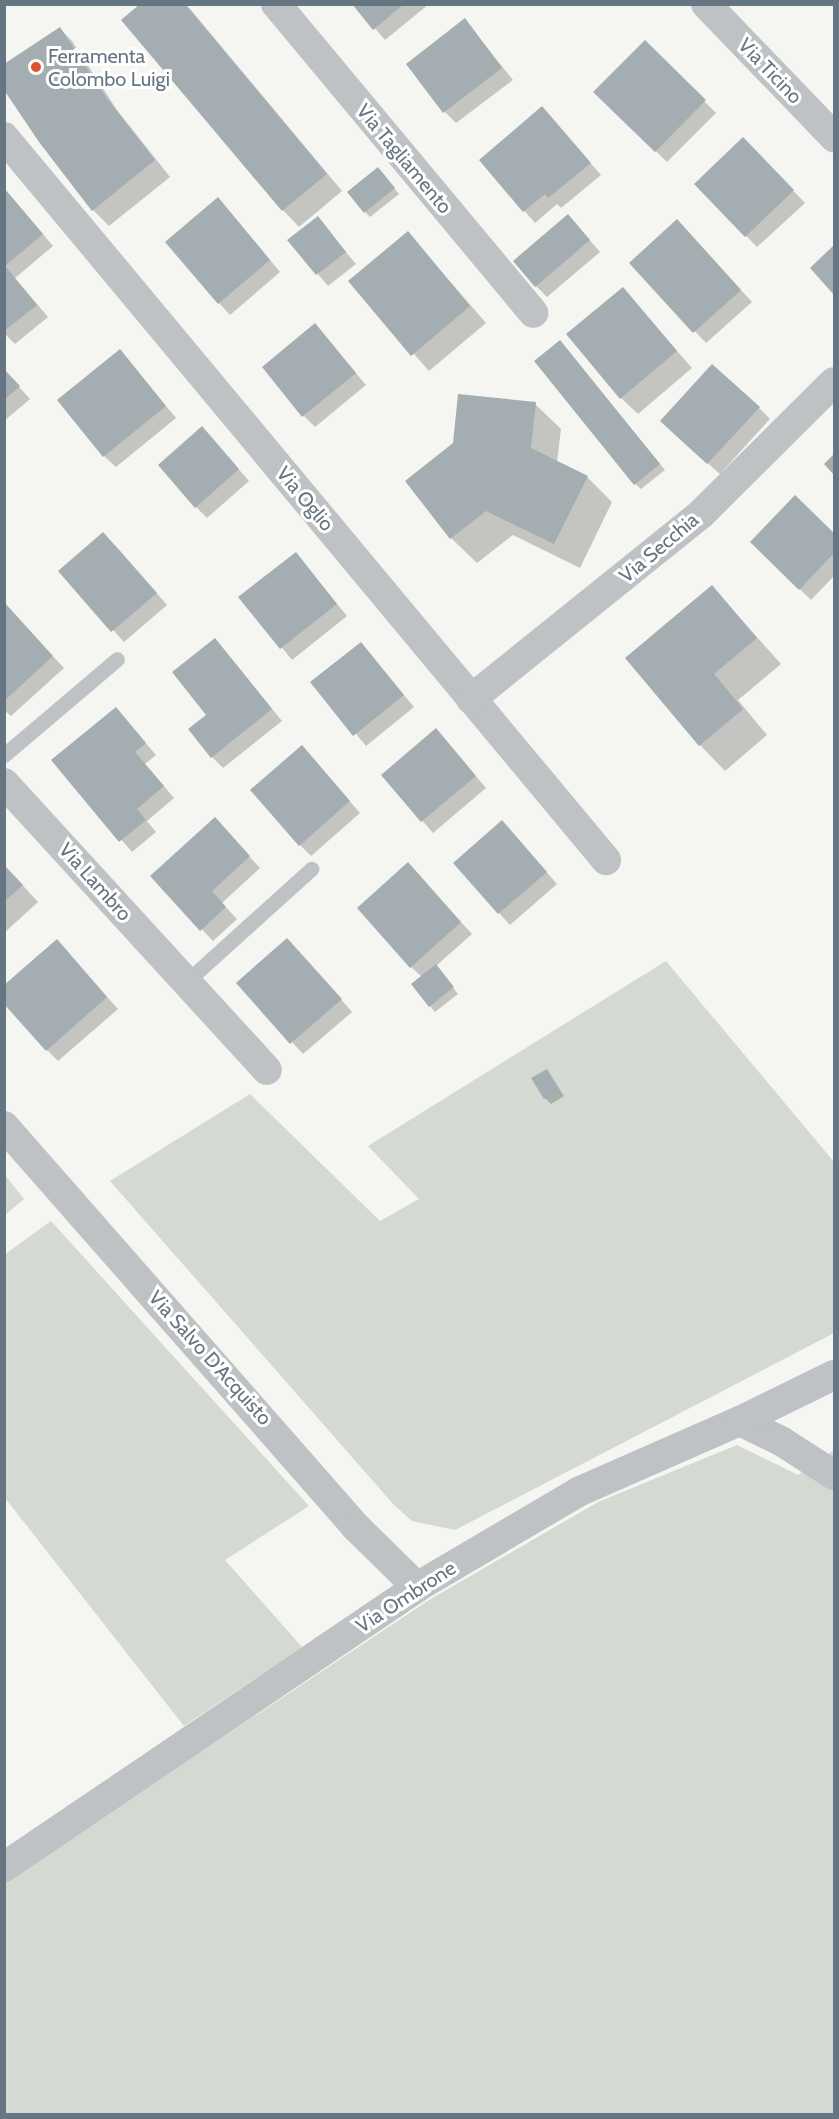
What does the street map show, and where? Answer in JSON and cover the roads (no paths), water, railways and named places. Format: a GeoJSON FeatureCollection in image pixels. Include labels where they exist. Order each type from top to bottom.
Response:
{"type":"FeatureCollection","features":[{"type":"Feature","properties":{"kind":"street","name":"Via Tagliamento"},"geometry":{"type":"LineString","coordinates":[[276,4],[532,313]]}},
{"type":"Feature","properties":{"kind":"street","name":"Via Ticino"},"geometry":{"type":"LineString","coordinates":[[706,4],[834,137]]}},
{"type":"Feature","properties":{"kind":"street","name":"Via Oglio"},"geometry":{"type":"LineString","coordinates":[[4,137],[606,860]]}},
{"type":"Feature","properties":{"kind":"street","name":"Via Secchia"},"geometry":{"type":"LineString","coordinates":[[471,699],[701,514],[834,382]]}},
{"type":"Feature","properties":{"kind":"street","name":"Via Lambro"},"geometry":{"type":"LineString","coordinates":[[4,783],[267,1070]]}},
{"type":"Feature","properties":{"kind":"street","name":"Via Salvo D'Acquisto"},"geometry":{"type":"LineString","coordinates":[[4,1126],[356,1527],[417,1587]]}},
{"type":"Feature","properties":{"kind":"street","name":"Via Ombrone"},"geometry":{"type":"LineString","coordinates":[[4,1867],[417,1587],[578,1491],[740,1421],[834,1375]]}},
{"type":"Feature","properties":{"kind":"street"},"geometry":{"type":"LineString","coordinates":[[740,1421],[781,1441],[834,1475]]}},
{"type":"Feature","properties":{"kind":"lane"},"geometry":{"type":"LineString","coordinates":[[4,755],[117,659]]}},
{"type":"Feature","properties":{"kind":"lane"},"geometry":{"type":"LineString","coordinates":[[186,982],[311,869]]}},
{"type":"Feature","properties":{"kind":"place","name":"Ferramenta Colombo Luigi"},"geometry":{"type":"Point","coordinates":[36,67]}}]}
